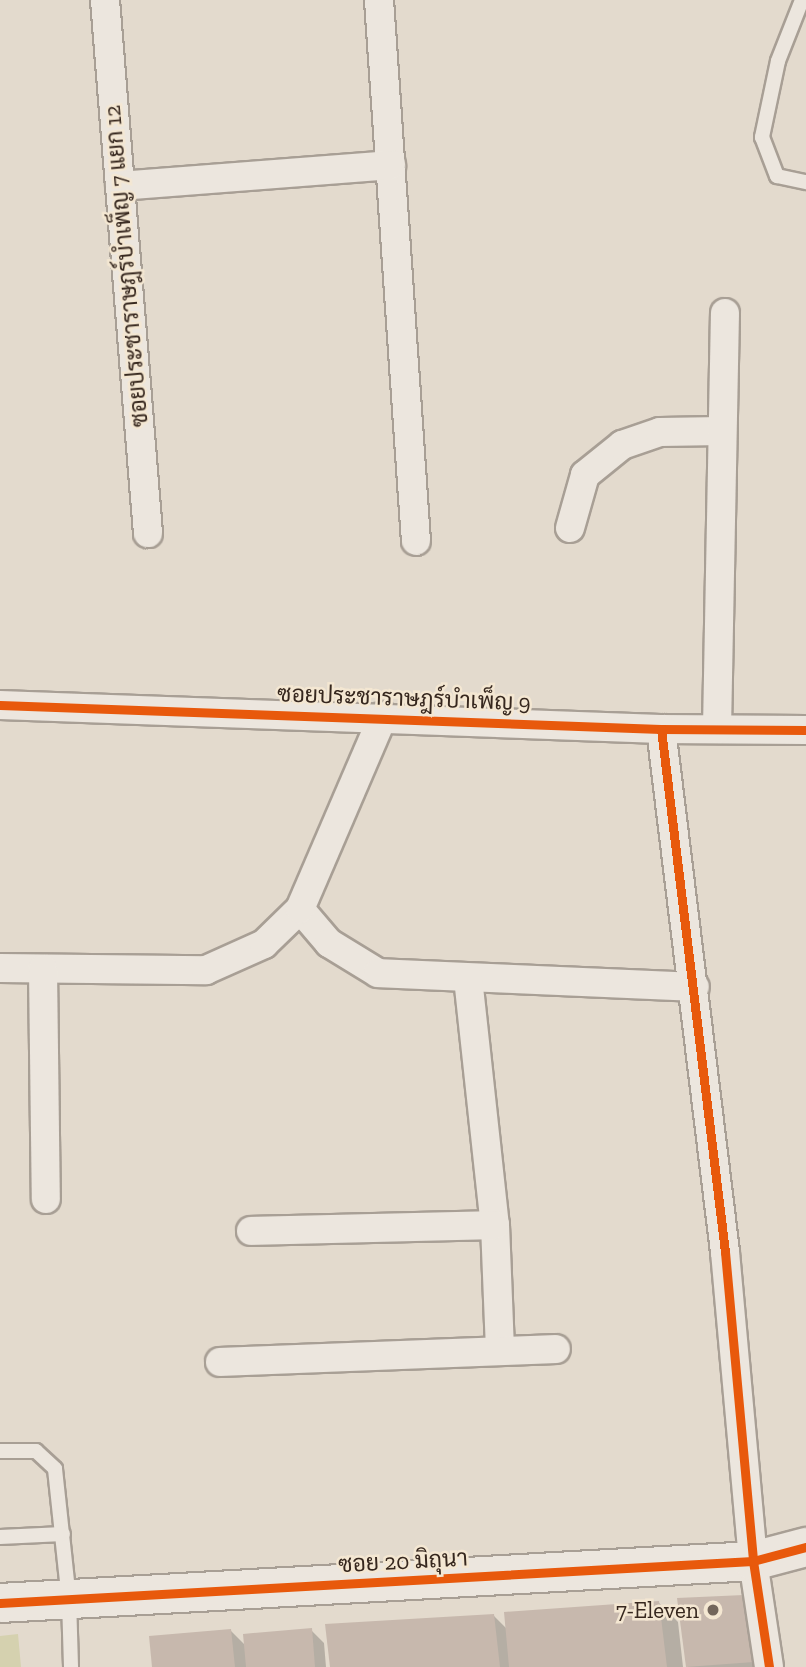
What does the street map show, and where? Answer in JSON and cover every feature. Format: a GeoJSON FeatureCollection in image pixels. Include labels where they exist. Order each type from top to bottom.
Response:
{"type":"FeatureCollection","features":[{"type":"Feature","properties":{"kind":"street","name":"ซอยประชาราษฎร์บำเพ็ญ 7 แยก 12"},"geometry":{"type":"LineString","coordinates":[[104,0],[148,533]]}},
{"type":"Feature","properties":{"kind":"street"},"geometry":{"type":"LineString","coordinates":[[379,0],[416,541]]}},
{"type":"Feature","properties":{"kind":"street"},"geometry":{"type":"LineString","coordinates":[[120,186],[391,165]]}},
{"type":"Feature","properties":{"kind":"street"},"geometry":{"type":"LineString","coordinates":[[717,729],[725,313]]}},
{"type":"Feature","properties":{"kind":"street"},"geometry":{"type":"LineString","coordinates":[[570,528],[586,475],[622,445],[660,432],[722,431]]}},
{"type":"Feature","properties":{"kind":"street","name":"ซอยประชาราษฎร์บำเพ็ญ 9"},"geometry":{"type":"LineString","coordinates":[[0,705],[383,716],[660,729],[806,730]]}},
{"type":"Feature","properties":{"kind":"street"},"geometry":{"type":"LineString","coordinates":[[0,968],[206,971],[264,944],[300,909],[383,716]]}},
{"type":"Feature","properties":{"kind":"street"},"geometry":{"type":"LineString","coordinates":[[660,729],[695,987],[725,1252],[753,1561],[768,1667]]}},
{"type":"Feature","properties":{"kind":"street"},"geometry":{"type":"LineString","coordinates":[[300,909],[329,943],[377,973],[695,987]]}},
{"type":"Feature","properties":{"kind":"street"},"geometry":{"type":"LineString","coordinates":[[43,969],[46,1199]]}},
{"type":"Feature","properties":{"kind":"street"},"geometry":{"type":"LineString","coordinates":[[468,978],[495,1225],[500,1349]]}},
{"type":"Feature","properties":{"kind":"street"},"geometry":{"type":"LineString","coordinates":[[251,1231],[495,1225]]}},
{"type":"Feature","properties":{"kind":"street"},"geometry":{"type":"LineString","coordinates":[[220,1362],[500,1349],[556,1349]]}},
{"type":"Feature","properties":{"kind":"street","name":"ซอย 20 มิถุนา"},"geometry":{"type":"LineString","coordinates":[[0,1603],[753,1561],[806,1547]]}},
{"type":"Feature","properties":{"kind":"lane"},"geometry":{"type":"LineString","coordinates":[[802,0],[775,72],[762,137],[777,176],[806,182]]}},
{"type":"Feature","properties":{"kind":"lane"},"geometry":{"type":"LineString","coordinates":[[0,1451],[36,1451],[47,1457],[55,1469],[69,1599],[71,1667]]}},
{"type":"Feature","properties":{"kind":"lane"},"geometry":{"type":"LineString","coordinates":[[0,1537],[63,1534]]}},
{"type":"Feature","properties":{"kind":"shaded area"},"geometry":{"type":"Polygon","coordinates":[[[18,1634],[21,1667],[0,1667],[0,1636],[18,1634]]]}},
{"type":"Feature","properties":{"kind":"building"},"geometry":{"type":"Polygon","coordinates":[[[744,1595],[754,1662],[686,1667],[677,1598],[744,1595]]]}},
{"type":"Feature","properties":{"kind":"building"},"geometry":{"type":"Polygon","coordinates":[[[659,1601],[667,1667],[509,1667],[504,1612],[659,1601]]]}},
{"type":"Feature","properties":{"kind":"building"},"geometry":{"type":"Polygon","coordinates":[[[494,1614],[500,1667],[330,1667],[325,1624],[494,1614]]]}},
{"type":"Feature","properties":{"kind":"building"},"geometry":{"type":"Polygon","coordinates":[[[312,1628],[315,1667],[246,1667],[243,1634],[312,1628]]]}},
{"type":"Feature","properties":{"kind":"building"},"geometry":{"type":"Polygon","coordinates":[[[231,1629],[235,1667],[152,1667],[149,1636],[231,1629]]]}},
{"type":"Feature","properties":{"kind":"cycle path"},"geometry":{"type":"LineString","coordinates":[[0,705],[661,729],[806,730]]}},
{"type":"Feature","properties":{"kind":"cycle path"},"geometry":{"type":"LineString","coordinates":[[661,729],[725,1252],[753,1561],[769,1667]]}},
{"type":"Feature","properties":{"kind":"cycle path"},"geometry":{"type":"LineString","coordinates":[[0,1603],[753,1561],[806,1547]]}},
{"type":"Feature","properties":{"kind":"place","name":"7-Eleven"},"geometry":{"type":"Point","coordinates":[713,1610]}}]}
